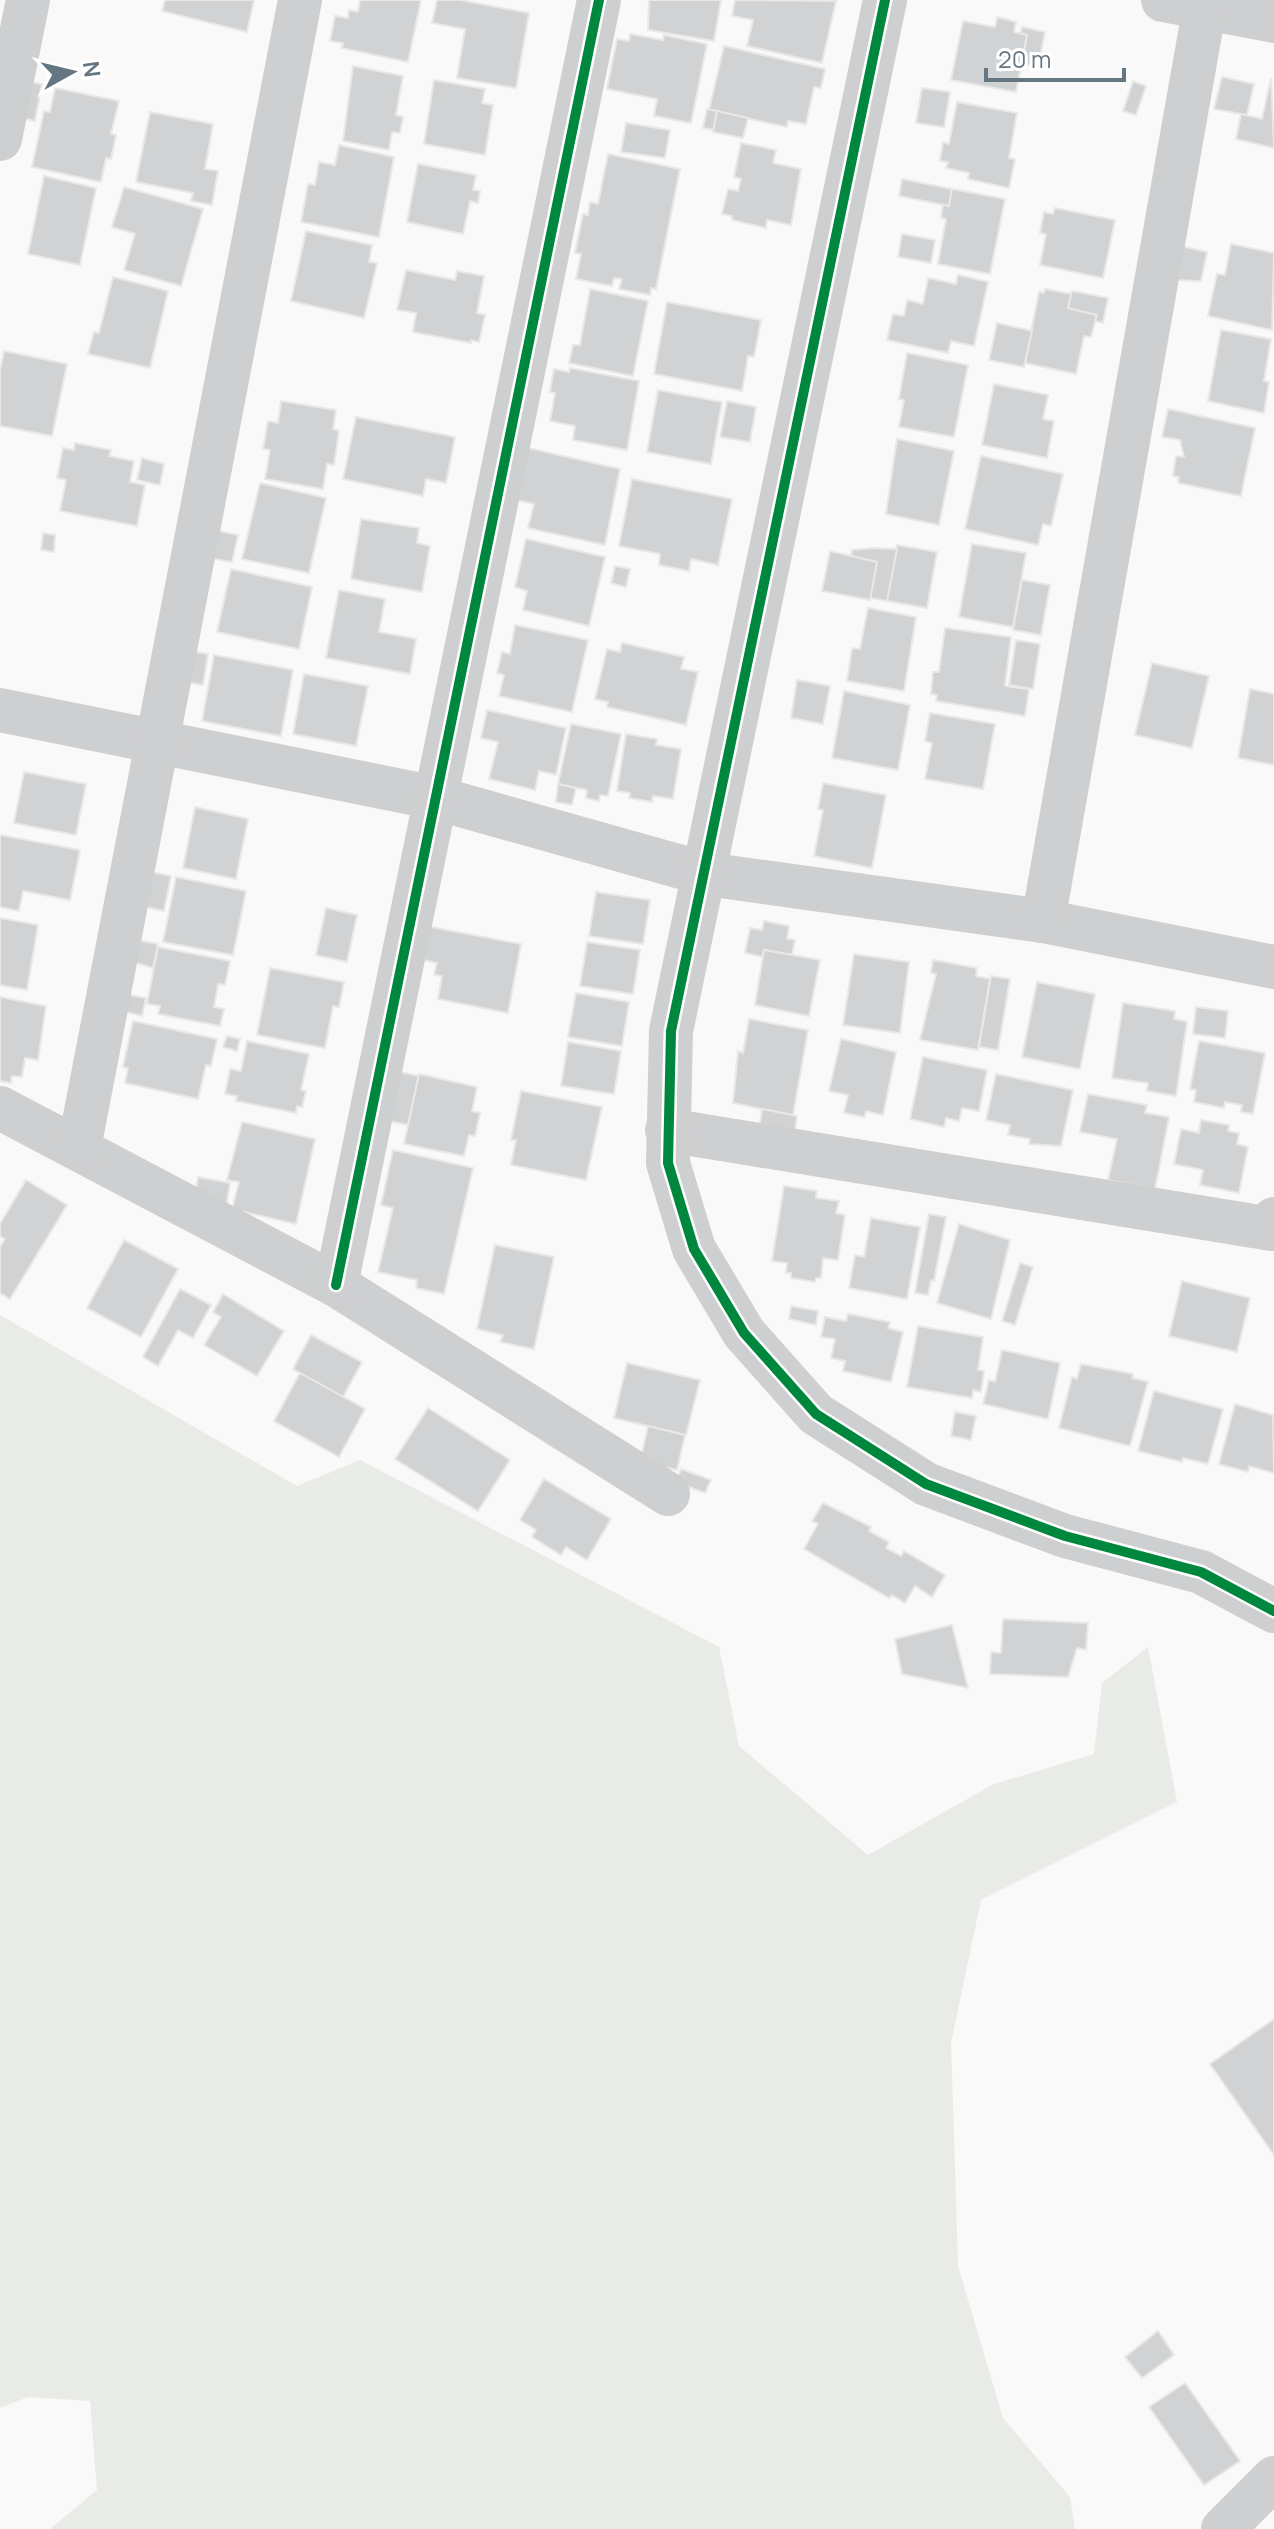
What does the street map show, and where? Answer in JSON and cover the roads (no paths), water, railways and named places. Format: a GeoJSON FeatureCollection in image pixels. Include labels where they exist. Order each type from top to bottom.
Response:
{"type":"FeatureCollection","features":[{"type":"Feature","properties":{"kind":"street"},"geometry":{"type":"LineString","coordinates":[[3,112],[28,0]]}},
{"type":"Feature","properties":{"kind":"street"},"geometry":{"type":"LineString","coordinates":[[79,1148],[300,0]]}},
{"type":"Feature","properties":{"kind":"street"},"geometry":{"type":"LineString","coordinates":[[336,1285],[599,0]]}},
{"type":"Feature","properties":{"kind":"street"},"geometry":{"type":"LineString","coordinates":[[885,0],[671,1031],[668,1163],[694,1249],[744,1333],[816,1414],[926,1484],[1065,1536],[1201,1572],[1274,1611]]}},
{"type":"Feature","properties":{"kind":"street"},"geometry":{"type":"LineString","coordinates":[[1043,921],[1192,2],[1274,21]]}},
{"type":"Feature","properties":{"kind":"street"},"geometry":{"type":"LineString","coordinates":[[0,710],[436,798],[706,874],[1043,921],[1274,967]]}},
{"type":"Feature","properties":{"kind":"street"},"geometry":{"type":"LineString","coordinates":[[0,1108],[336,1285],[668,1494]]}},
{"type":"Feature","properties":{"kind":"street"},"geometry":{"type":"LineString","coordinates":[[667,1130],[1272,1229],[1274,1219]]}},
{"type":"Feature","properties":{"kind":"street"},"geometry":{"type":"LineString","coordinates":[[1223,2529],[1274,2478]]}}]}
